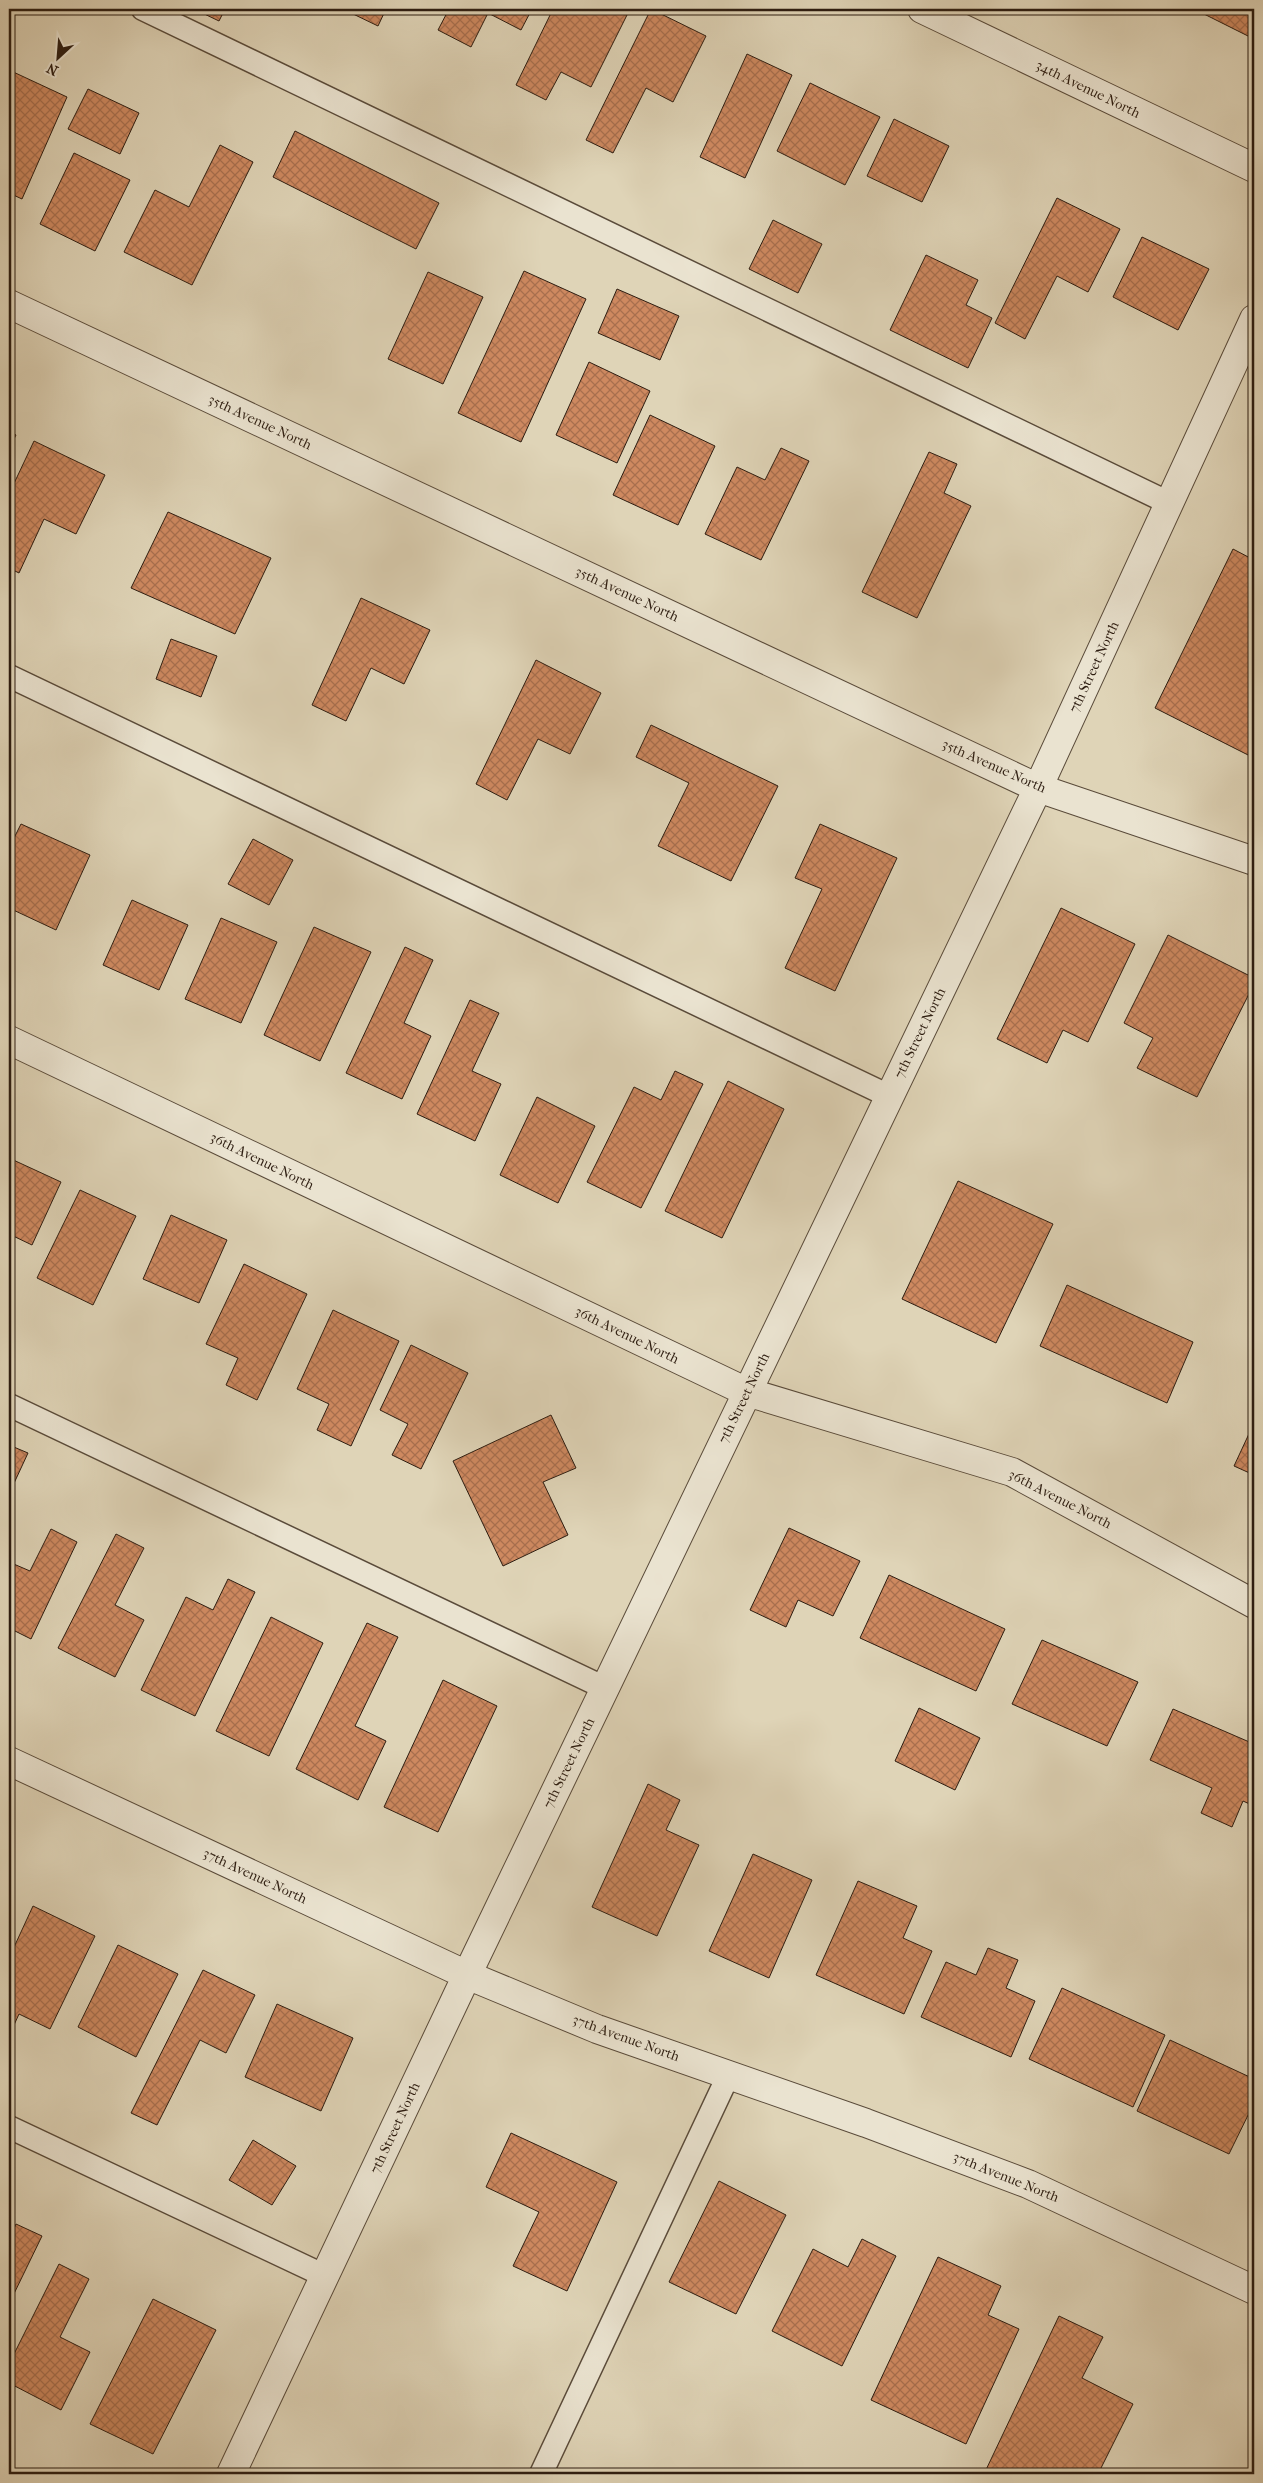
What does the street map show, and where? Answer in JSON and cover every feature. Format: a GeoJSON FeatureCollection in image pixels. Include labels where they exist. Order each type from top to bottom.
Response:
{"type":"FeatureCollection","features":[{"type":"Feature","properties":{"kind":"street","name":"34th Avenue North"},"geometry":{"type":"LineString","coordinates":[[922,9],[1254,168]]}},
{"type":"Feature","properties":{"kind":"street","name":"35th Avenue North"},"geometry":{"type":"LineString","coordinates":[[9,304],[1038,788],[1254,861]]}},
{"type":"Feature","properties":{"kind":"street","name":"7th Street North"},"geometry":{"type":"LineString","coordinates":[[231,2474],[467,1975],[1038,788],[1254,319]]}},
{"type":"Feature","properties":{"kind":"street","name":"36th Avenue North"},"geometry":{"type":"LineString","coordinates":[[9,1040],[747,1392],[1012,1472],[1254,1604]]}},
{"type":"Feature","properties":{"kind":"street","name":"37th Avenue North"},"geometry":{"type":"LineString","coordinates":[[9,1760],[467,1975],[597,2029],[729,2074],[1028,2184],[1254,2290]]}},
{"type":"Feature","properties":{"kind":"lane"},"geometry":{"type":"LineString","coordinates":[[144,9],[1169,503]]}},
{"type":"Feature","properties":{"kind":"lane"},"geometry":{"type":"LineString","coordinates":[[9,676],[889,1096]]}},
{"type":"Feature","properties":{"kind":"lane"},"geometry":{"type":"LineString","coordinates":[[9,1405],[605,1688]]}},
{"type":"Feature","properties":{"kind":"lane"},"geometry":{"type":"LineString","coordinates":[[541,2474],[729,2074]]}},
{"type":"Feature","properties":{"kind":"lane"},"geometry":{"type":"LineString","coordinates":[[9,2127],[325,2276]]}},
{"type":"Feature","properties":{"kind":"building"},"geometry":{"type":"Polygon","coordinates":[[[194,9],[225,9],[219,21],[194,9]]]}},
{"type":"Feature","properties":{"kind":"building"},"geometry":{"type":"Polygon","coordinates":[[[351,9],[386,9],[378,26],[349,12],[351,9]]]}},
{"type":"Feature","properties":{"kind":"building"},"geometry":{"type":"Polygon","coordinates":[[[449,9],[532,9],[521,30],[488,13],[471,47],[438,30],[449,9]]]}},
{"type":"Feature","properties":{"kind":"building"},"geometry":{"type":"Polygon","coordinates":[[[553,9],[630,9],[591,87],[561,72],[546,100],[516,85],[553,9]]]}},
{"type":"Feature","properties":{"kind":"building"},"geometry":{"type":"Polygon","coordinates":[[[651,9],[706,36],[673,102],[646,88],[613,153],[586,140],[651,9]]]}},
{"type":"Feature","properties":{"kind":"building"},"geometry":{"type":"Polygon","coordinates":[[[1194,9],[1254,9],[1254,39],[1194,9]]]}},
{"type":"Feature","properties":{"kind":"building"},"geometry":{"type":"Polygon","coordinates":[[[747,54],[792,75],[745,178],[700,157],[747,54]]]}},
{"type":"Feature","properties":{"kind":"building"},"geometry":{"type":"Polygon","coordinates":[[[9,70],[67,97],[22,199],[9,193],[9,70]]]}},
{"type":"Feature","properties":{"kind":"building"},"geometry":{"type":"Polygon","coordinates":[[[810,83],[880,117],[845,185],[777,151],[810,83]]]}},
{"type":"Feature","properties":{"kind":"building"},"geometry":{"type":"Polygon","coordinates":[[[88,89],[139,113],[120,154],[68,129],[88,89]]]}},
{"type":"Feature","properties":{"kind":"building"},"geometry":{"type":"Polygon","coordinates":[[[894,119],[949,146],[922,202],[867,176],[894,119]]]}},
{"type":"Feature","properties":{"kind":"building"},"geometry":{"type":"Polygon","coordinates":[[[295,131],[439,203],[416,249],[273,177],[295,131]]]}},
{"type":"Feature","properties":{"kind":"building"},"geometry":{"type":"Polygon","coordinates":[[[220,145],[253,162],[192,285],[124,252],[155,190],[189,207],[220,145]]]}},
{"type":"Feature","properties":{"kind":"building"},"geometry":{"type":"Polygon","coordinates":[[[74,153],[130,180],[95,251],[40,224],[74,153]]]}},
{"type":"Feature","properties":{"kind":"building"},"geometry":{"type":"Polygon","coordinates":[[[1057,198],[1120,229],[1088,292],[1057,276],[1025,339],[995,323],[1057,198]]]}},
{"type":"Feature","properties":{"kind":"building"},"geometry":{"type":"Polygon","coordinates":[[[773,220],[822,244],[798,293],[749,269],[773,220]]]}},
{"type":"Feature","properties":{"kind":"building"},"geometry":{"type":"Polygon","coordinates":[[[1142,237],[1209,269],[1178,330],[1113,297],[1142,237]]]}},
{"type":"Feature","properties":{"kind":"building"},"geometry":{"type":"Polygon","coordinates":[[[926,255],[978,280],[966,305],[992,318],[968,368],[890,330],[926,255]]]}},
{"type":"Feature","properties":{"kind":"building"},"geometry":{"type":"Polygon","coordinates":[[[524,271],[586,299],[521,442],[458,413],[524,271]]]}},
{"type":"Feature","properties":{"kind":"building"},"geometry":{"type":"Polygon","coordinates":[[[428,272],[483,297],[443,384],[388,359],[428,272]]]}},
{"type":"Feature","properties":{"kind":"building"},"geometry":{"type":"Polygon","coordinates":[[[617,289],[679,316],[660,360],[598,333],[617,289]]]}},
{"type":"Feature","properties":{"kind":"building"},"geometry":{"type":"Polygon","coordinates":[[[589,362],[650,391],[617,463],[556,435],[589,362]]]}},
{"type":"Feature","properties":{"kind":"building"},"geometry":{"type":"Polygon","coordinates":[[[650,415],[715,446],[678,525],[613,495],[650,415]]]}},
{"type":"Feature","properties":{"kind":"building"},"geometry":{"type":"Polygon","coordinates":[[[9,431],[16,435],[9,449],[9,431]]]}},
{"type":"Feature","properties":{"kind":"building"},"geometry":{"type":"Polygon","coordinates":[[[34,441],[105,475],[76,534],[44,519],[19,573],[9,568],[9,494],[34,441]]]}},
{"type":"Feature","properties":{"kind":"building"},"geometry":{"type":"Polygon","coordinates":[[[781,448],[809,461],[761,560],[705,534],[737,467],[765,480],[781,448]]]}},
{"type":"Feature","properties":{"kind":"building"},"geometry":{"type":"Polygon","coordinates":[[[929,452],[957,464],[944,493],[971,506],[917,618],[862,592],[929,452]]]}},
{"type":"Feature","properties":{"kind":"building"},"geometry":{"type":"Polygon","coordinates":[[[168,512],[271,558],[235,634],[131,588],[168,512]]]}},
{"type":"Feature","properties":{"kind":"building"},"geometry":{"type":"Polygon","coordinates":[[[1233,549],[1254,560],[1254,758],[1155,708],[1233,549]]]}},
{"type":"Feature","properties":{"kind":"building"},"geometry":{"type":"Polygon","coordinates":[[[361,598],[430,630],[404,684],[371,668],[346,721],[312,705],[361,598]]]}},
{"type":"Feature","properties":{"kind":"building"},"geometry":{"type":"Polygon","coordinates":[[[171,639],[217,656],[201,697],[156,679],[171,639]]]}},
{"type":"Feature","properties":{"kind":"building"},"geometry":{"type":"Polygon","coordinates":[[[536,660],[601,693],[570,754],[538,739],[507,800],[476,784],[536,660]]]}},
{"type":"Feature","properties":{"kind":"building"},"geometry":{"type":"Polygon","coordinates":[[[651,725],[778,786],[731,881],[658,846],[689,783],[636,757],[651,725]]]}},
{"type":"Feature","properties":{"kind":"building"},"geometry":{"type":"Polygon","coordinates":[[[21,824],[90,855],[56,930],[9,908],[9,848],[21,824]]]}},
{"type":"Feature","properties":{"kind":"building"},"geometry":{"type":"Polygon","coordinates":[[[820,824],[897,858],[835,991],[785,968],[822,889],[795,878],[820,824]]]}},
{"type":"Feature","properties":{"kind":"building"},"geometry":{"type":"Polygon","coordinates":[[[253,839],[293,860],[269,905],[228,884],[253,839]]]}},
{"type":"Feature","properties":{"kind":"building"},"geometry":{"type":"Polygon","coordinates":[[[132,900],[188,925],[159,990],[103,965],[132,900]]]}},
{"type":"Feature","properties":{"kind":"building"},"geometry":{"type":"Polygon","coordinates":[[[1061,908],[1135,944],[1088,1042],[1063,1030],[1047,1063],[997,1039],[1061,908]]]}},
{"type":"Feature","properties":{"kind":"building"},"geometry":{"type":"Polygon","coordinates":[[[221,918],[277,942],[241,1023],[185,999],[221,918]]]}},
{"type":"Feature","properties":{"kind":"building"},"geometry":{"type":"Polygon","coordinates":[[[314,927],[371,952],[320,1061],[264,1035],[314,927]]]}},
{"type":"Feature","properties":{"kind":"building"},"geometry":{"type":"Polygon","coordinates":[[[1168,935],[1254,978],[1254,984],[1197,1097],[1137,1068],[1153,1038],[1124,1023],[1168,935]]]}},
{"type":"Feature","properties":{"kind":"building"},"geometry":{"type":"Polygon","coordinates":[[[405,947],[433,960],[404,1023],[431,1036],[402,1099],[346,1073],[405,947]]]}},
{"type":"Feature","properties":{"kind":"building"},"geometry":{"type":"Polygon","coordinates":[[[470,1000],[499,1013],[472,1071],[501,1084],[475,1141],[417,1114],[470,1000]]]}},
{"type":"Feature","properties":{"kind":"building"},"geometry":{"type":"Polygon","coordinates":[[[675,1071],[703,1084],[641,1208],[587,1182],[634,1087],[661,1100],[675,1071]]]}},
{"type":"Feature","properties":{"kind":"building"},"geometry":{"type":"Polygon","coordinates":[[[728,1081],[784,1109],[722,1238],[665,1211],[728,1081]]]}},
{"type":"Feature","properties":{"kind":"building"},"geometry":{"type":"Polygon","coordinates":[[[537,1097],[595,1126],[558,1203],[500,1175],[537,1097]]]}},
{"type":"Feature","properties":{"kind":"building"},"geometry":{"type":"Polygon","coordinates":[[[9,1158],[61,1182],[32,1245],[9,1234],[9,1158]]]}},
{"type":"Feature","properties":{"kind":"building"},"geometry":{"type":"Polygon","coordinates":[[[958,1181],[1053,1224],[996,1343],[902,1299],[958,1181]]]}},
{"type":"Feature","properties":{"kind":"building"},"geometry":{"type":"Polygon","coordinates":[[[80,1190],[136,1216],[93,1305],[37,1278],[80,1190]]]}},
{"type":"Feature","properties":{"kind":"building"},"geometry":{"type":"Polygon","coordinates":[[[171,1215],[227,1240],[199,1303],[143,1279],[171,1215]]]}},
{"type":"Feature","properties":{"kind":"building"},"geometry":{"type":"Polygon","coordinates":[[[244,1264],[307,1294],[257,1400],[226,1385],[238,1358],[206,1344],[244,1264]]]}},
{"type":"Feature","properties":{"kind":"building"},"geometry":{"type":"Polygon","coordinates":[[[1067,1285],[1193,1342],[1167,1403],[1040,1346],[1067,1285]]]}},
{"type":"Feature","properties":{"kind":"building"},"geometry":{"type":"Polygon","coordinates":[[[333,1310],[399,1341],[351,1446],[317,1430],[329,1404],[297,1389],[333,1310]]]}},
{"type":"Feature","properties":{"kind":"building"},"geometry":{"type":"Polygon","coordinates":[[[411,1345],[468,1373],[421,1469],[392,1455],[408,1424],[380,1410],[411,1345]]]}},
{"type":"Feature","properties":{"kind":"building"},"geometry":{"type":"Polygon","coordinates":[[[551,1415],[576,1468],[543,1482],[568,1535],[503,1566],[453,1461],[551,1415]]]}},
{"type":"Feature","properties":{"kind":"building"},"geometry":{"type":"Polygon","coordinates":[[[1254,1423],[1254,1475],[1234,1466],[1254,1423]]]}},
{"type":"Feature","properties":{"kind":"building"},"geometry":{"type":"Polygon","coordinates":[[[9,1445],[28,1453],[9,1494],[9,1445]]]}},
{"type":"Feature","properties":{"kind":"building"},"geometry":{"type":"Polygon","coordinates":[[[789,1528],[860,1561],[833,1616],[798,1600],[786,1627],[750,1610],[789,1528]]]}},
{"type":"Feature","properties":{"kind":"building"},"geometry":{"type":"Polygon","coordinates":[[[51,1529],[77,1542],[31,1639],[9,1628],[9,1562],[30,1571],[51,1529]]]}},
{"type":"Feature","properties":{"kind":"building"},"geometry":{"type":"Polygon","coordinates":[[[116,1534],[144,1548],[115,1605],[144,1620],[115,1677],[58,1648],[116,1534]]]}},
{"type":"Feature","properties":{"kind":"building"},"geometry":{"type":"Polygon","coordinates":[[[889,1575],[1005,1629],[976,1691],[860,1638],[889,1575]]]}},
{"type":"Feature","properties":{"kind":"building"},"geometry":{"type":"Polygon","coordinates":[[[228,1579],[255,1592],[195,1716],[141,1690],[186,1597],[213,1610],[228,1579]]]}},
{"type":"Feature","properties":{"kind":"building"},"geometry":{"type":"Polygon","coordinates":[[[271,1617],[323,1643],[269,1756],[216,1731],[271,1617]]]}},
{"type":"Feature","properties":{"kind":"building"},"geometry":{"type":"Polygon","coordinates":[[[367,1623],[398,1637],[355,1726],[386,1741],[358,1800],[296,1769],[367,1623]]]}},
{"type":"Feature","properties":{"kind":"building"},"geometry":{"type":"Polygon","coordinates":[[[1042,1640],[1138,1682],[1107,1746],[1012,1704],[1042,1640]]]}},
{"type":"Feature","properties":{"kind":"building"},"geometry":{"type":"Polygon","coordinates":[[[443,1680],[497,1706],[438,1832],[384,1807],[443,1680]]]}},
{"type":"Feature","properties":{"kind":"building"},"geometry":{"type":"Polygon","coordinates":[[[919,1708],[980,1738],[955,1790],[895,1761],[919,1708]]]}},
{"type":"Feature","properties":{"kind":"building"},"geometry":{"type":"Polygon","coordinates":[[[1173,1709],[1254,1744],[1254,1806],[1243,1801],[1232,1827],[1201,1813],[1212,1788],[1150,1760],[1173,1709]]]}},
{"type":"Feature","properties":{"kind":"building"},"geometry":{"type":"Polygon","coordinates":[[[648,1784],[680,1800],[666,1830],[699,1845],[657,1936],[592,1907],[648,1784]]]}},
{"type":"Feature","properties":{"kind":"building"},"geometry":{"type":"Polygon","coordinates":[[[753,1854],[812,1880],[769,1978],[709,1951],[753,1854]]]}},
{"type":"Feature","properties":{"kind":"building"},"geometry":{"type":"Polygon","coordinates":[[[858,1881],[917,1906],[903,1938],[932,1951],[904,2014],[816,1975],[858,1881]]]}},
{"type":"Feature","properties":{"kind":"building"},"geometry":{"type":"Polygon","coordinates":[[[33,1906],[95,1936],[50,2029],[19,2014],[9,2036],[9,1958],[33,1906]]]}},
{"type":"Feature","properties":{"kind":"building"},"geometry":{"type":"Polygon","coordinates":[[[118,1945],[178,1974],[136,2057],[78,2027],[118,1945]]]}},
{"type":"Feature","properties":{"kind":"building"},"geometry":{"type":"Polygon","coordinates":[[[988,1948],[1018,1960],[1006,1988],[1035,2001],[1011,2057],[921,2017],[946,1962],[976,1975],[988,1948]]]}},
{"type":"Feature","properties":{"kind":"building"},"geometry":{"type":"Polygon","coordinates":[[[203,1970],[255,1995],[226,2053],[200,2040],[157,2125],[131,2113],[203,1970]]]}},
{"type":"Feature","properties":{"kind":"building"},"geometry":{"type":"Polygon","coordinates":[[[1062,1988],[1165,2035],[1133,2107],[1029,2059],[1062,1988]]]}},
{"type":"Feature","properties":{"kind":"building"},"geometry":{"type":"Polygon","coordinates":[[[277,2004],[353,2038],[321,2111],[245,2077],[277,2004]]]}},
{"type":"Feature","properties":{"kind":"building"},"geometry":{"type":"Polygon","coordinates":[[[1170,2040],[1254,2079],[1254,2103],[1229,2154],[1137,2111],[1170,2040]]]}},
{"type":"Feature","properties":{"kind":"building"},"geometry":{"type":"Polygon","coordinates":[[[511,2133],[617,2182],[567,2291],[513,2266],[539,2212],[486,2187],[511,2133]]]}},
{"type":"Feature","properties":{"kind":"building"},"geometry":{"type":"Polygon","coordinates":[[[253,2140],[296,2166],[272,2205],[229,2180],[253,2140]]]}},
{"type":"Feature","properties":{"kind":"building"},"geometry":{"type":"Polygon","coordinates":[[[719,2181],[786,2215],[736,2314],[669,2282],[719,2181]]]}},
{"type":"Feature","properties":{"kind":"building"},"geometry":{"type":"Polygon","coordinates":[[[16,2224],[42,2236],[9,2304],[9,2239],[16,2224]]]}},
{"type":"Feature","properties":{"kind":"building"},"geometry":{"type":"Polygon","coordinates":[[[862,2239],[896,2256],[842,2366],[772,2331],[813,2249],[848,2267],[862,2239]]]}},
{"type":"Feature","properties":{"kind":"building"},"geometry":{"type":"Polygon","coordinates":[[[938,2257],[1001,2286],[988,2315],[1019,2329],[966,2444],[871,2400],[938,2257]]]}},
{"type":"Feature","properties":{"kind":"building"},"geometry":{"type":"Polygon","coordinates":[[[59,2264],[89,2279],[60,2337],[90,2352],[61,2410],[9,2383],[9,2364],[59,2264]]]}},
{"type":"Feature","properties":{"kind":"building"},"geometry":{"type":"Polygon","coordinates":[[[153,2299],[216,2330],[153,2454],[90,2424],[153,2299]]]}},
{"type":"Feature","properties":{"kind":"building"},"geometry":{"type":"Polygon","coordinates":[[[1059,2316],[1103,2337],[1082,2378],[1133,2404],[1098,2474],[984,2474],[1059,2316]]]}}]}
